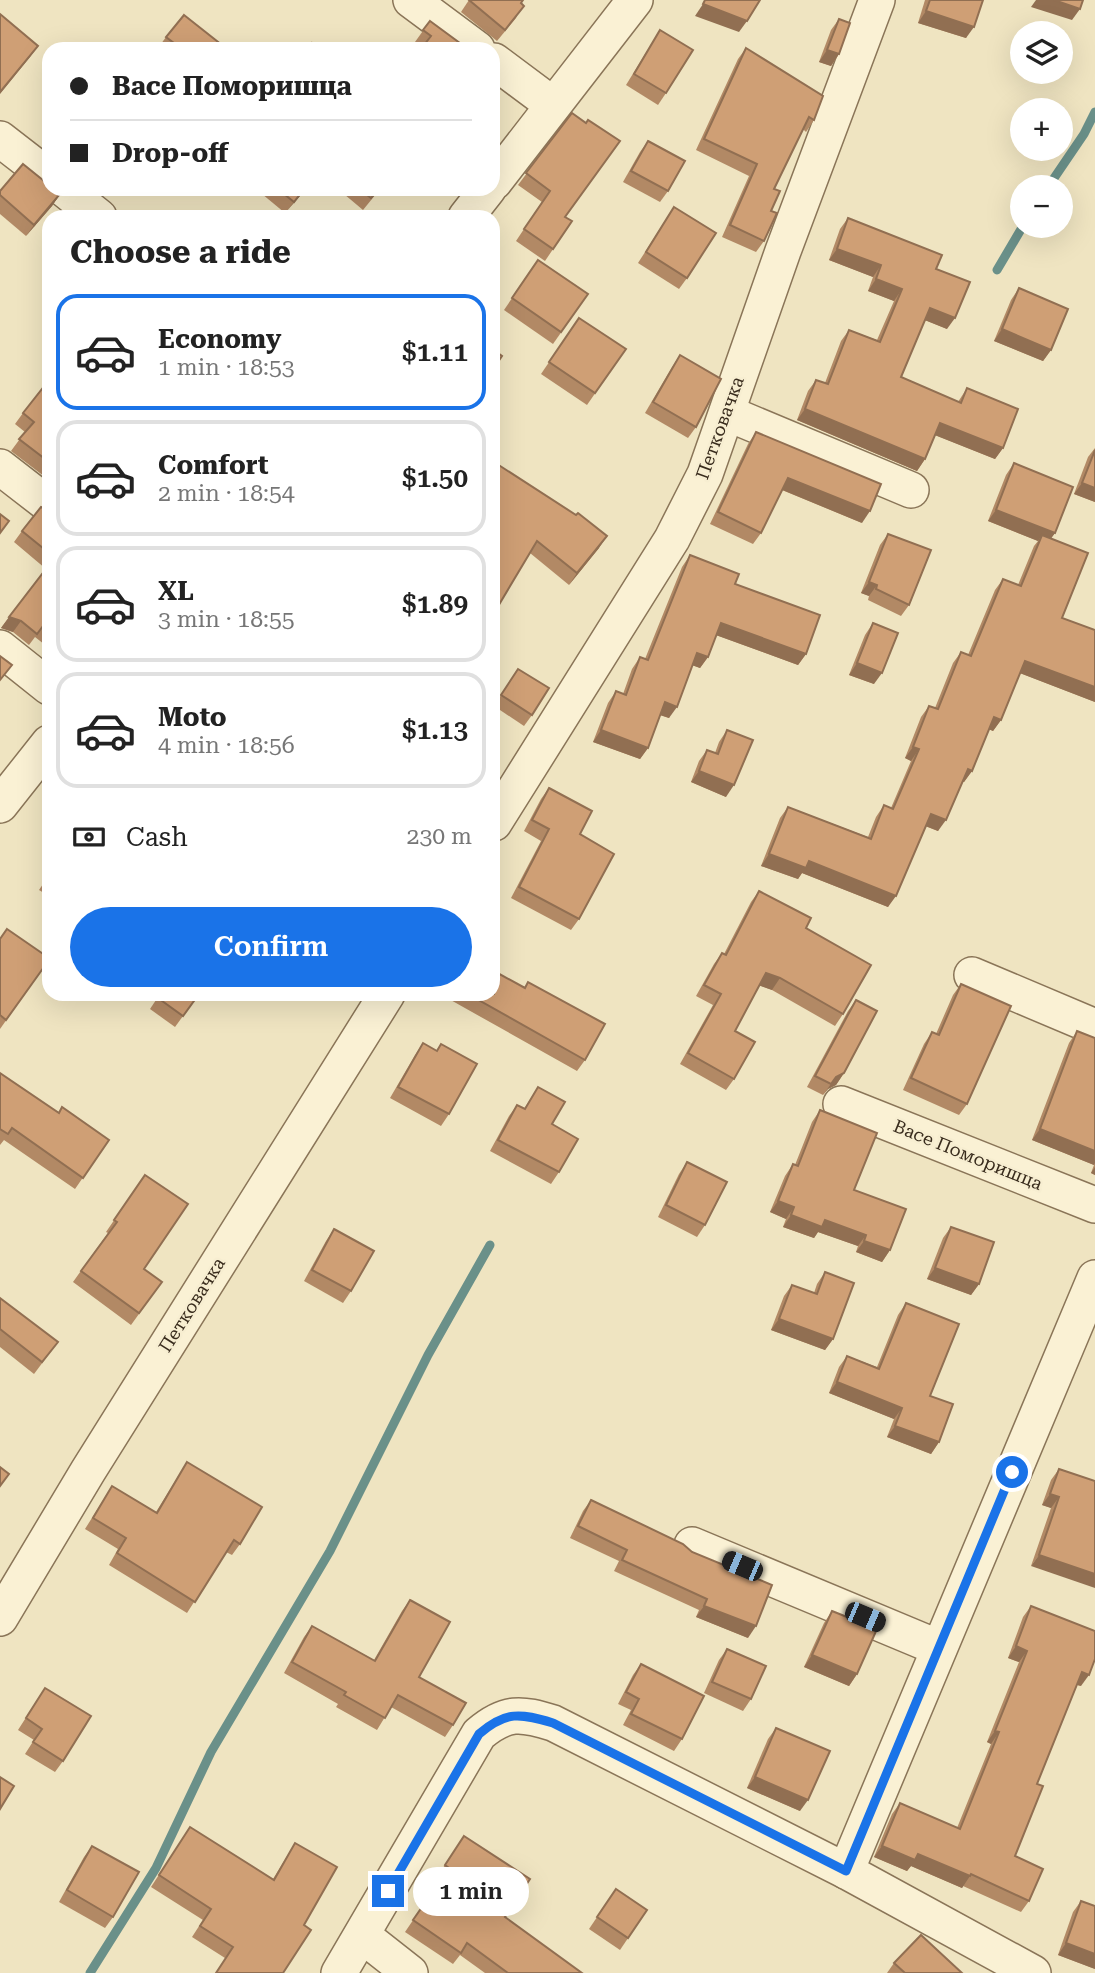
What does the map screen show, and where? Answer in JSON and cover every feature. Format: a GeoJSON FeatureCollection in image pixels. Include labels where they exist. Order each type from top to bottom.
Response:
{"type":"FeatureCollection","features":[{"type":"Feature","properties":{"kind":"street"},"geometry":{"type":"LineString","coordinates":[[411,0],[468,42]]}},
{"type":"Feature","properties":{"kind":"street"},"geometry":{"type":"LineString","coordinates":[[500,173],[635,0]]}},
{"type":"Feature","properties":{"kind":"street","name":"Петковачка"},"geometry":{"type":"LineString","coordinates":[[500,813],[672,538],[705,474],[782,251],[877,0]]}},
{"type":"Feature","properties":{"kind":"street"},"geometry":{"type":"LineString","coordinates":[[500,65],[553,105]]}},
{"type":"Feature","properties":{"kind":"street"},"geometry":{"type":"LineString","coordinates":[[4,141],[42,171]]}},
{"type":"Feature","properties":{"kind":"street"},"geometry":{"type":"LineString","coordinates":[[73,196],[90,210]]}},
{"type":"Feature","properties":{"kind":"street"},"geometry":{"type":"LineString","coordinates":[[472,210],[482,196]]}},
{"type":"Feature","properties":{"kind":"street"},"geometry":{"type":"LineString","coordinates":[[727,413],[911,490]]}},
{"type":"Feature","properties":{"kind":"street"},"geometry":{"type":"LineString","coordinates":[[0,467],[42,500]]}},
{"type":"Feature","properties":{"kind":"street"},"geometry":{"type":"LineString","coordinates":[[0,648],[42,681]]}},
{"type":"Feature","properties":{"kind":"street"},"geometry":{"type":"LineString","coordinates":[[0,805],[42,752]]}},
{"type":"Feature","properties":{"kind":"street"},"geometry":{"type":"LineString","coordinates":[[972,975],[1095,1027]]}},
{"type":"Feature","properties":{"kind":"street","name":"Петковачка"},"geometry":{"type":"LineString","coordinates":[[0,1618],[88,1471],[383,1001]]}},
{"type":"Feature","properties":{"kind":"street","name":"Васе Поморишца"},"geometry":{"type":"LineString","coordinates":[[841,1104],[1095,1205]]}},
{"type":"Feature","properties":{"kind":"street"},"geometry":{"type":"LineString","coordinates":[[846,1871],[1095,1278]]}},
{"type":"Feature","properties":{"kind":"street"},"geometry":{"type":"LineString","coordinates":[[692,1545],[939,1648]]}},
{"type":"Feature","properties":{"kind":"street"},"geometry":{"type":"LineString","coordinates":[[340,1973],[479,1734],[493,1723],[511,1715],[533,1717],[553,1723],[846,1871],[1032,1973]]}},
{"type":"Feature","properties":{"kind":"street"},"geometry":{"type":"LineString","coordinates":[[363,1936],[410,1973]]}},
{"type":"Feature","properties":{"kind":"building"},"geometry":{"type":"Polygon","coordinates":[[[469,0],[523,0],[521,3],[524,6],[505,30],[469,0]]]}},
{"type":"Feature","properties":{"kind":"building"},"geometry":{"type":"Polygon","coordinates":[[[705,0],[760,0],[747,21],[703,4],[705,0]]]}},
{"type":"Feature","properties":{"kind":"building"},"geometry":{"type":"Polygon","coordinates":[[[930,0],[983,0],[974,27],[926,11],[930,0]]]}},
{"type":"Feature","properties":{"kind":"building"},"geometry":{"type":"Polygon","coordinates":[[[1054,0],[1083,0],[1080,9],[1054,0]]]}},
{"type":"Feature","properties":{"kind":"building"},"geometry":{"type":"Polygon","coordinates":[[[0,14],[38,46],[0,92],[0,14]]]}},
{"type":"Feature","properties":{"kind":"building"},"geometry":{"type":"Polygon","coordinates":[[[184,15],[218,42],[173,42],[166,37],[184,15]]]}},
{"type":"Feature","properties":{"kind":"building"},"geometry":{"type":"Polygon","coordinates":[[[839,19],[850,23],[839,54],[827,50],[839,19]]]}},
{"type":"Feature","properties":{"kind":"building"},"geometry":{"type":"Polygon","coordinates":[[[430,21],[458,42],[426,42],[431,36],[423,30],[430,21]]]}},
{"type":"Feature","properties":{"kind":"building"},"geometry":{"type":"Polygon","coordinates":[[[660,30],[693,50],[666,93],[634,74],[660,30]]]}},
{"type":"Feature","properties":{"kind":"building"},"geometry":{"type":"Polygon","coordinates":[[[746,48],[823,96],[814,120],[809,117],[774,189],[780,191],[771,211],[777,213],[764,241],[730,225],[757,164],[704,139],[746,48]]]}},
{"type":"Feature","properties":{"kind":"building"},"geometry":{"type":"Polygon","coordinates":[[[572,113],[620,141],[565,217],[572,221],[553,249],[524,229],[550,191],[526,173],[572,113]]]}},
{"type":"Feature","properties":{"kind":"building"},"geometry":{"type":"Polygon","coordinates":[[[648,141],[685,161],[668,191],[631,171],[648,141]]]}},
{"type":"Feature","properties":{"kind":"building"},"geometry":{"type":"Polygon","coordinates":[[[23,164],[42,179],[42,196],[58,196],[47,210],[42,210],[42,215],[34,225],[0,195],[0,191],[23,164]]]}},
{"type":"Feature","properties":{"kind":"building"},"geometry":{"type":"Polygon","coordinates":[[[287,196],[299,196],[294,202],[287,196]]]}},
{"type":"Feature","properties":{"kind":"building"},"geometry":{"type":"Polygon","coordinates":[[[674,207],[716,233],[687,278],[646,252],[674,207]]]}},
{"type":"Feature","properties":{"kind":"building"},"geometry":{"type":"Polygon","coordinates":[[[848,218],[942,255],[936,269],[970,282],[955,318],[930,308],[901,377],[961,403],[967,388],[1018,409],[1003,448],[940,423],[925,459],[805,409],[816,380],[828,384],[849,330],[880,342],[902,289],[876,279],[881,265],[837,249],[848,218]]]}},
{"type":"Feature","properties":{"kind":"building"},"geometry":{"type":"Polygon","coordinates":[[[538,260],[588,294],[561,332],[512,298],[538,260]]]}},
{"type":"Feature","properties":{"kind":"building"},"geometry":{"type":"Polygon","coordinates":[[[1019,288],[1068,309],[1051,350],[1002,329],[1019,288]]]}},
{"type":"Feature","properties":{"kind":"building"},"geometry":{"type":"Polygon","coordinates":[[[579,318],[626,349],[595,393],[549,362],[579,318]]]}},
{"type":"Feature","properties":{"kind":"building"},"geometry":{"type":"Polygon","coordinates":[[[680,355],[721,379],[696,427],[653,402],[680,355]]]}},
{"type":"Feature","properties":{"kind":"building"},"geometry":{"type":"Polygon","coordinates":[[[42,389],[42,457],[19,439],[34,422],[23,413],[42,389]]]}},
{"type":"Feature","properties":{"kind":"building"},"geometry":{"type":"Polygon","coordinates":[[[756,432],[881,484],[870,511],[788,478],[761,533],[718,512],[756,432]]]}},
{"type":"Feature","properties":{"kind":"building"},"geometry":{"type":"Polygon","coordinates":[[[1095,450],[1095,488],[1082,483],[1095,450]]]}},
{"type":"Feature","properties":{"kind":"building"},"geometry":{"type":"Polygon","coordinates":[[[1014,463],[1073,487],[1055,533],[996,510],[1014,463]]]}},
{"type":"Feature","properties":{"kind":"building"},"geometry":{"type":"Polygon","coordinates":[[[500,466],[576,515],[578,513],[607,536],[577,573],[537,541],[500,603],[500,466]]]}},
{"type":"Feature","properties":{"kind":"building"},"geometry":{"type":"Polygon","coordinates":[[[41,507],[42,508],[42,547],[22,531],[41,507]]]}},
{"type":"Feature","properties":{"kind":"building"},"geometry":{"type":"Polygon","coordinates":[[[0,514],[9,521],[0,533],[0,514]]]}},
{"type":"Feature","properties":{"kind":"building"},"geometry":{"type":"Polygon","coordinates":[[[888,534],[931,550],[909,605],[876,589],[877,585],[869,582],[888,534]]]}},
{"type":"Feature","properties":{"kind":"building"},"geometry":{"type":"Polygon","coordinates":[[[1042,535],[1088,553],[1062,618],[1095,630],[1095,687],[1025,661],[1001,720],[994,717],[972,771],[968,769],[946,820],[931,814],[896,896],[809,861],[806,868],[769,854],[788,807],[871,839],[884,805],[893,809],[919,749],[913,747],[929,706],[938,709],[961,652],[971,656],[1003,579],[1021,586],[1042,535]]]}},
{"type":"Feature","properties":{"kind":"building"},"geometry":{"type":"Polygon","coordinates":[[[690,555],[739,574],[735,584],[820,615],[806,654],[721,623],[708,657],[697,653],[677,707],[665,702],[648,748],[601,730],[616,691],[626,695],[640,657],[648,660],[690,555]]]}},
{"type":"Feature","properties":{"kind":"building"},"geometry":{"type":"Polygon","coordinates":[[[42,574],[42,627],[37,634],[21,621],[9,617],[42,574]]]}},
{"type":"Feature","properties":{"kind":"building"},"geometry":{"type":"Polygon","coordinates":[[[873,623],[898,633],[882,673],[857,663],[873,623]]]}},
{"type":"Feature","properties":{"kind":"building"},"geometry":{"type":"Polygon","coordinates":[[[0,656],[12,665],[0,680],[0,656]]]}},
{"type":"Feature","properties":{"kind":"building"},"geometry":{"type":"Polygon","coordinates":[[[518,669],[549,688],[532,715],[501,695],[518,669]]]}},
{"type":"Feature","properties":{"kind":"building"},"geometry":{"type":"Polygon","coordinates":[[[727,730],[753,740],[734,785],[699,771],[707,750],[718,754],[727,730]]]}},
{"type":"Feature","properties":{"kind":"building"},"geometry":{"type":"Polygon","coordinates":[[[549,788],[592,811],[580,834],[614,854],[579,919],[519,887],[549,829],[532,820],[549,788]]]}},
{"type":"Feature","properties":{"kind":"building"},"geometry":{"type":"Polygon","coordinates":[[[759,891],[811,918],[806,928],[871,965],[843,1014],[780,978],[766,973],[735,1031],[755,1042],[734,1079],[688,1053],[721,994],[704,985],[722,953],[726,955],[759,891]]]}},
{"type":"Feature","properties":{"kind":"building"},"geometry":{"type":"Polygon","coordinates":[[[7,929],[42,953],[42,970],[6,1020],[0,1015],[0,939],[7,929]]]}},
{"type":"Feature","properties":{"kind":"building"},"geometry":{"type":"Polygon","coordinates":[[[500,974],[525,988],[528,982],[605,1024],[585,1060],[480,1001],[500,1001],[500,974]]]}},
{"type":"Feature","properties":{"kind":"building"},"geometry":{"type":"Polygon","coordinates":[[[961,984],[1011,1006],[967,1104],[911,1078],[932,1032],[939,1035],[961,984]]]}},
{"type":"Feature","properties":{"kind":"building"},"geometry":{"type":"Polygon","coordinates":[[[856,1000],[877,1011],[844,1073],[836,1077],[831,1084],[815,1076],[856,1000]]]}},
{"type":"Feature","properties":{"kind":"building"},"geometry":{"type":"Polygon","coordinates":[[[162,1001],[194,1001],[183,1016],[162,1001]]]}},
{"type":"Feature","properties":{"kind":"building"},"geometry":{"type":"Polygon","coordinates":[[[1077,1031],[1095,1038],[1095,1151],[1040,1129],[1077,1031]]]}},
{"type":"Feature","properties":{"kind":"building"},"geometry":{"type":"Polygon","coordinates":[[[423,1043],[437,1051],[441,1044],[477,1064],[449,1114],[398,1087],[423,1043]]]}},
{"type":"Feature","properties":{"kind":"building"},"geometry":{"type":"Polygon","coordinates":[[[0,1073],[59,1113],[62,1107],[109,1140],[83,1178],[12,1128],[8,1134],[0,1129],[0,1073]]]}},
{"type":"Feature","properties":{"kind":"building"},"geometry":{"type":"Polygon","coordinates":[[[538,1087],[565,1102],[552,1124],[578,1139],[559,1172],[498,1140],[517,1105],[525,1109],[538,1087]]]}},
{"type":"Feature","properties":{"kind":"building"},"geometry":{"type":"Polygon","coordinates":[[[820,1110],[877,1133],[854,1190],[906,1209],[890,1250],[864,1241],[866,1235],[825,1220],[822,1227],[791,1215],[794,1207],[778,1201],[793,1164],[798,1166],[820,1110]]]}},
{"type":"Feature","properties":{"kind":"building"},"geometry":{"type":"Polygon","coordinates":[[[687,1162],[727,1182],[705,1225],[666,1205],[687,1162]]]}},
{"type":"Feature","properties":{"kind":"building"},"geometry":{"type":"Polygon","coordinates":[[[145,1175],[188,1204],[144,1269],[162,1282],[139,1313],[81,1271],[117,1222],[114,1220],[145,1175]]]}},
{"type":"Feature","properties":{"kind":"building"},"geometry":{"type":"Polygon","coordinates":[[[951,1227],[994,1242],[979,1284],[935,1268],[951,1227]]]}},
{"type":"Feature","properties":{"kind":"building"},"geometry":{"type":"Polygon","coordinates":[[[334,1229],[374,1251],[351,1291],[312,1270],[334,1229]]]}},
{"type":"Feature","properties":{"kind":"building"},"geometry":{"type":"Polygon","coordinates":[[[825,1272],[854,1283],[833,1339],[779,1319],[792,1285],[817,1294],[825,1272]]]}},
{"type":"Feature","properties":{"kind":"building"},"geometry":{"type":"Polygon","coordinates":[[[0,1298],[58,1342],[42,1362],[0,1329],[0,1298]]]}},
{"type":"Feature","properties":{"kind":"building"},"geometry":{"type":"Polygon","coordinates":[[[906,1303],[959,1324],[930,1396],[953,1404],[939,1442],[895,1426],[902,1408],[837,1382],[847,1356],[879,1369],[906,1303]]]}},
{"type":"Feature","properties":{"kind":"building"},"geometry":{"type":"Polygon","coordinates":[[[187,1462],[262,1507],[240,1544],[234,1540],[195,1602],[117,1553],[126,1538],[93,1518],[112,1486],[157,1513],[187,1462]]]}},
{"type":"Feature","properties":{"kind":"building"},"geometry":{"type":"Polygon","coordinates":[[[0,1467],[9,1474],[0,1486],[0,1467]]]}},
{"type":"Feature","properties":{"kind":"building"},"geometry":{"type":"Polygon","coordinates":[[[1059,1469],[1095,1481],[1095,1574],[1039,1555],[1059,1497],[1050,1494],[1059,1469]]]}},
{"type":"Feature","properties":{"kind":"building"},"geometry":{"type":"Polygon","coordinates":[[[591,1500],[683,1544],[692,1552],[772,1585],[756,1626],[704,1606],[707,1599],[622,1560],[627,1550],[578,1526],[591,1500]]]}},
{"type":"Feature","properties":{"kind":"building"},"geometry":{"type":"Polygon","coordinates":[[[410,1600],[450,1622],[419,1677],[466,1703],[453,1725],[398,1695],[385,1718],[344,1695],[346,1692],[292,1662],[312,1626],[375,1661],[410,1600]]]}},
{"type":"Feature","properties":{"kind":"building"},"geometry":{"type":"Polygon","coordinates":[[[1031,1606],[1095,1631],[1095,1659],[1089,1675],[1082,1672],[1037,1784],[1043,1786],[1015,1856],[1043,1869],[1029,1901],[971,1874],[970,1876],[918,1854],[915,1860],[882,1846],[900,1803],[960,1829],[999,1732],[995,1731],[1027,1651],[1016,1646],[1031,1606]]]}},
{"type":"Feature","properties":{"kind":"building"},"geometry":{"type":"Polygon","coordinates":[[[832,1611],[877,1629],[857,1674],[812,1655],[832,1611]]]}},
{"type":"Feature","properties":{"kind":"building"},"geometry":{"type":"Polygon","coordinates":[[[727,1649],[766,1666],[751,1699],[712,1682],[727,1649]]]}},
{"type":"Feature","properties":{"kind":"building"},"geometry":{"type":"Polygon","coordinates":[[[641,1664],[704,1696],[682,1739],[631,1714],[639,1699],[626,1692],[641,1664]]]}},
{"type":"Feature","properties":{"kind":"building"},"geometry":{"type":"Polygon","coordinates":[[[45,1688],[91,1716],[63,1761],[33,1742],[42,1729],[26,1718],[45,1688]]]}},
{"type":"Feature","properties":{"kind":"building"},"geometry":{"type":"Polygon","coordinates":[[[776,1728],[830,1751],[808,1800],[755,1777],[776,1728]]]}},
{"type":"Feature","properties":{"kind":"building"},"geometry":{"type":"Polygon","coordinates":[[[0,1777],[14,1786],[0,1809],[0,1777]]]}},
{"type":"Feature","properties":{"kind":"building"},"geometry":{"type":"Polygon","coordinates":[[[190,1827],[274,1880],[295,1843],[337,1867],[304,1925],[311,1930],[283,1973],[216,1973],[233,1947],[200,1926],[211,1909],[159,1875],[190,1827]]]}},
{"type":"Feature","properties":{"kind":"building"},"geometry":{"type":"Polygon","coordinates":[[[464,1836],[530,1879],[505,1917],[582,1973],[508,1973],[467,1943],[461,1953],[413,1920],[449,1868],[445,1865],[464,1836]]]}},
{"type":"Feature","properties":{"kind":"building"},"geometry":{"type":"Polygon","coordinates":[[[92,1846],[139,1872],[113,1917],[67,1890],[92,1846]]]}},
{"type":"Feature","properties":{"kind":"building"},"geometry":{"type":"Polygon","coordinates":[[[616,1889],[647,1910],[628,1938],[597,1917],[616,1889]]]}},
{"type":"Feature","properties":{"kind":"building"},"geometry":{"type":"Polygon","coordinates":[[[1081,1901],[1095,1906],[1095,1954],[1066,1943],[1081,1901]]]}},
{"type":"Feature","properties":{"kind":"building"},"geometry":{"type":"Polygon","coordinates":[[[921,1935],[962,1973],[905,1973],[894,1963],[921,1935]]]}},
{"type":"Feature","properties":{"kind":"waterway"},"geometry":{"type":"LineString","coordinates":[[1056,175],[1084,134],[1095,112]]}},
{"type":"Feature","properties":{"kind":"waterway"},"geometry":{"type":"LineString","coordinates":[[997,270],[1016,238]]}},
{"type":"Feature","properties":{"kind":"waterway"},"geometry":{"type":"LineString","coordinates":[[90,1973],[156,1868],[211,1752],[330,1551],[428,1355],[490,1245]]}},
{"type":"Feature","properties":{"kind":"route"},"geometry":{"type":"LineString","coordinates":[[388,1891],[479,1734],[493,1723],[511,1715],[533,1717],[553,1723],[846,1871],[1012,1472]]}}]}
